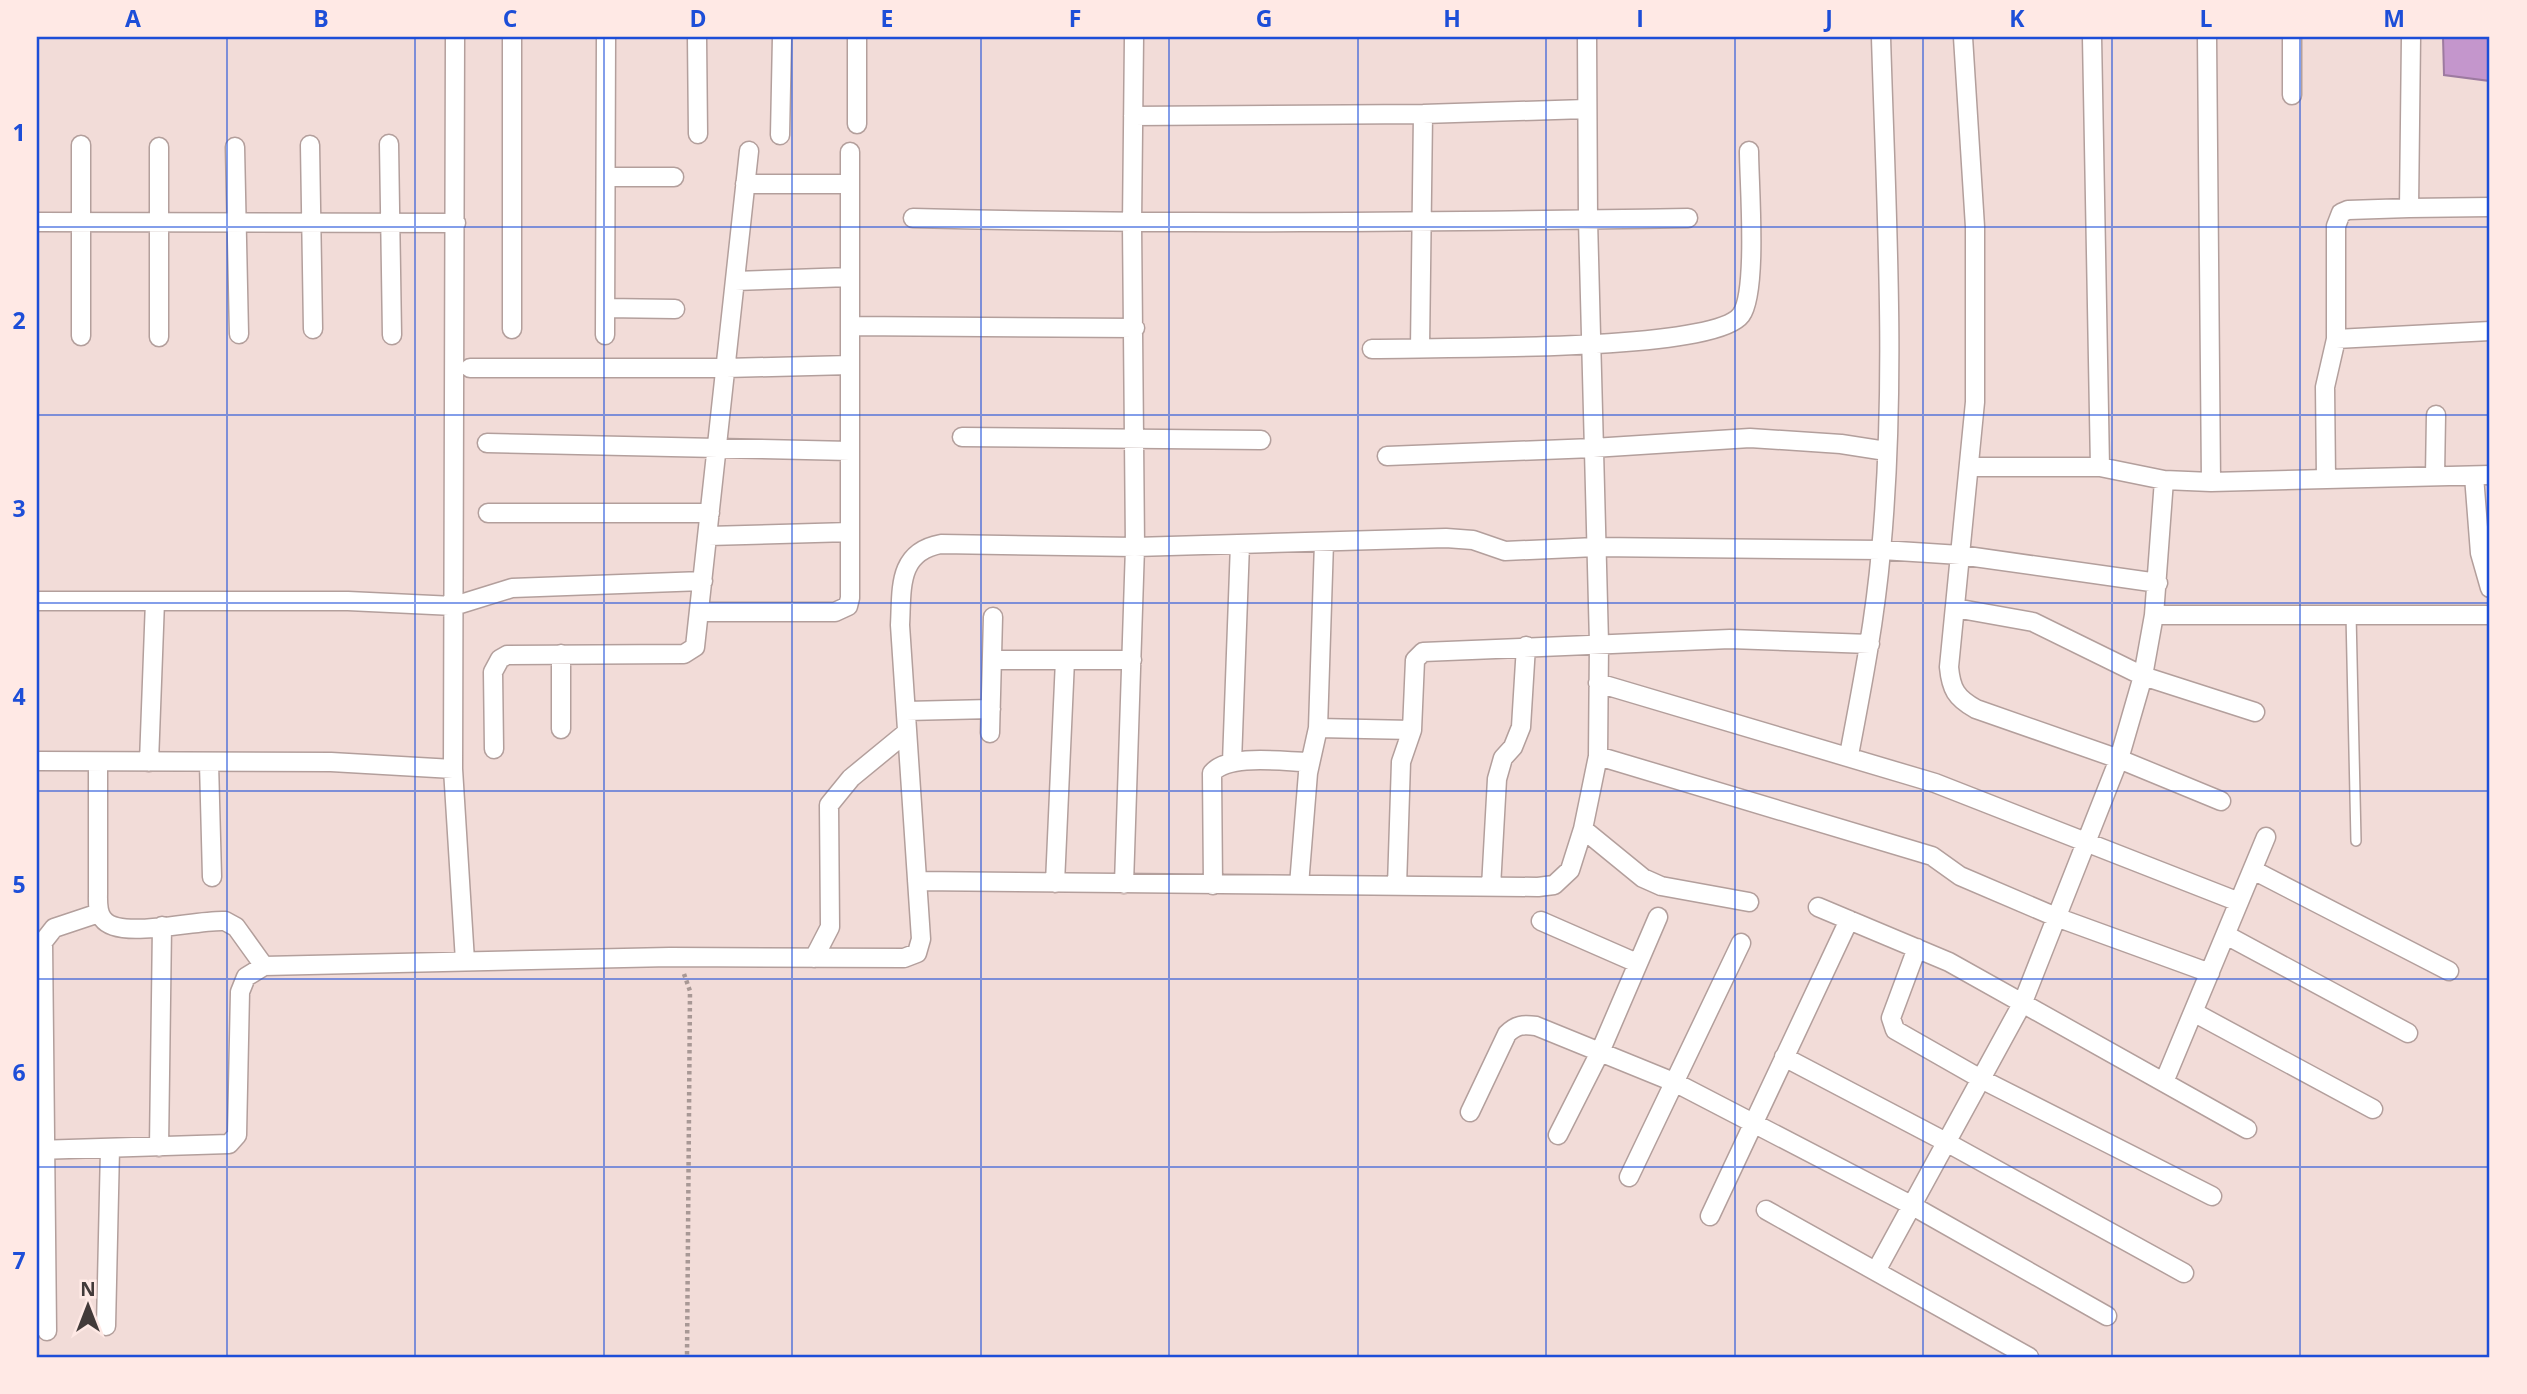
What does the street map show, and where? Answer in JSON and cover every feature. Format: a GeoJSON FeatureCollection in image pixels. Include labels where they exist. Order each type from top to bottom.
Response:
{"type":"FeatureCollection","features":[{"type":"Feature","properties":{"kind":"street"},"geometry":{"type":"LineString","coordinates":[[455,37],[453,769],[465,961]]}},
{"type":"Feature","properties":{"kind":"street"},"geometry":{"type":"LineString","coordinates":[[512,37],[512,330]]}},
{"type":"Feature","properties":{"kind":"street"},"geometry":{"type":"LineString","coordinates":[[605,335],[606,37]]}},
{"type":"Feature","properties":{"kind":"street"},"geometry":{"type":"LineString","coordinates":[[697,37],[698,134]]}},
{"type":"Feature","properties":{"kind":"street"},"geometry":{"type":"LineString","coordinates":[[780,135],[782,37]]}},
{"type":"Feature","properties":{"kind":"street"},"geometry":{"type":"LineString","coordinates":[[856,37],[856,124]]}},
{"type":"Feature","properties":{"kind":"street"},"geometry":{"type":"LineString","coordinates":[[1125,884],[1135,547],[1132,224],[1134,37]]}},
{"type":"Feature","properties":{"kind":"street"},"geometry":{"type":"LineString","coordinates":[[917,881],[1538,887],[1562,880],[1570,870],[1583,829],[1598,756],[1599,643],[1588,220],[1587,37]]}},
{"type":"Feature","properties":{"kind":"street"},"geometry":{"type":"LineString","coordinates":[[1849,755],[1870,644],[1882,550],[1889,324],[1881,37]]}},
{"type":"Feature","properties":{"kind":"street"},"geometry":{"type":"LineString","coordinates":[[1963,37],[1975,227],[1975,402],[1949,667],[1952,689],[1957,696],[1976,709],[2119,759],[2221,801]]}},
{"type":"Feature","properties":{"kind":"street"},"geometry":{"type":"LineString","coordinates":[[2092,37],[2100,467]]}},
{"type":"Feature","properties":{"kind":"street"},"geometry":{"type":"LineString","coordinates":[[2207,37],[2211,482]]}},
{"type":"Feature","properties":{"kind":"street"},"geometry":{"type":"LineString","coordinates":[[2292,37],[2292,95]]}},
{"type":"Feature","properties":{"kind":"street"},"geometry":{"type":"LineString","coordinates":[[2409,208],[2411,37]]}},
{"type":"Feature","properties":{"kind":"street"},"geometry":{"type":"LineString","coordinates":[[1133,116],[1423,114],[1586,109]]}},
{"type":"Feature","properties":{"kind":"street"},"geometry":{"type":"LineString","coordinates":[[1420,348],[1423,114]]}},
{"type":"Feature","properties":{"kind":"street"},"geometry":{"type":"LineString","coordinates":[[389,144],[392,335]]}},
{"type":"Feature","properties":{"kind":"street"},"geometry":{"type":"LineString","coordinates":[[81,145],[81,336]]}},
{"type":"Feature","properties":{"kind":"street"},"geometry":{"type":"LineString","coordinates":[[310,145],[313,329]]}},
{"type":"Feature","properties":{"kind":"street"},"geometry":{"type":"LineString","coordinates":[[235,146],[239,334]]}},
{"type":"Feature","properties":{"kind":"street"},"geometry":{"type":"LineString","coordinates":[[159,147],[159,337]]}},
{"type":"Feature","properties":{"kind":"street"},"geometry":{"type":"LineString","coordinates":[[494,748],[495,665],[507,655],[684,654],[695,647],[749,151]]}},
{"type":"Feature","properties":{"kind":"street"},"geometry":{"type":"LineString","coordinates":[[1372,349],[1591,344],[1709,332],[1724,327],[1741,315],[1750,287],[1749,151]]}},
{"type":"Feature","properties":{"kind":"street"},"geometry":{"type":"LineString","coordinates":[[700,612],[842,611],[850,598],[849,152]]}},
{"type":"Feature","properties":{"kind":"street"},"geometry":{"type":"LineString","coordinates":[[607,177],[674,177]]}},
{"type":"Feature","properties":{"kind":"street"},"geometry":{"type":"LineString","coordinates":[[745,184],[849,184]]}},
{"type":"Feature","properties":{"kind":"street"},"geometry":{"type":"LineString","coordinates":[[2326,478],[2325,387],[2336,339],[2338,218],[2348,210],[2490,207]]}},
{"type":"Feature","properties":{"kind":"street"},"geometry":{"type":"LineString","coordinates":[[913,218],[1132,224],[1421,224],[1688,218]]}},
{"type":"Feature","properties":{"kind":"street"},"geometry":{"type":"LineString","coordinates":[[37,222],[456,223]]}},
{"type":"Feature","properties":{"kind":"street"},"geometry":{"type":"LineString","coordinates":[[735,281],[849,277]]}},
{"type":"Feature","properties":{"kind":"street"},"geometry":{"type":"LineString","coordinates":[[606,308],[675,309]]}},
{"type":"Feature","properties":{"kind":"street"},"geometry":{"type":"LineString","coordinates":[[849,327],[1135,328]]}},
{"type":"Feature","properties":{"kind":"street"},"geometry":{"type":"LineString","coordinates":[[2336,339],[2490,331]]}},
{"type":"Feature","properties":{"kind":"street"},"geometry":{"type":"LineString","coordinates":[[470,368],[726,369],[849,365]]}},
{"type":"Feature","properties":{"kind":"street"},"geometry":{"type":"LineString","coordinates":[[2435,476],[2436,415]]}},
{"type":"Feature","properties":{"kind":"street"},"geometry":{"type":"LineString","coordinates":[[961,437],[1261,440]]}},
{"type":"Feature","properties":{"kind":"street"},"geometry":{"type":"LineString","coordinates":[[1387,456],[1593,449],[1750,438],[1840,444],[1886,451]]}},
{"type":"Feature","properties":{"kind":"street"},"geometry":{"type":"LineString","coordinates":[[487,443],[850,451]]}},
{"type":"Feature","properties":{"kind":"street"},"geometry":{"type":"LineString","coordinates":[[1970,467],[2100,467],[2164,480],[2211,482],[2482,475],[2480,553],[2490,588]]}},
{"type":"Feature","properties":{"kind":"street"},"geometry":{"type":"LineString","coordinates":[[1877,1270],[1910,1205],[2023,1002],[2119,759],[2143,676],[2154,615],[2164,480]]}},
{"type":"Feature","properties":{"kind":"street"},"geometry":{"type":"LineString","coordinates":[[488,513],[710,513]]}},
{"type":"Feature","properties":{"kind":"street"},"geometry":{"type":"LineString","coordinates":[[708,536],[850,532]]}},
{"type":"Feature","properties":{"kind":"street"},"geometry":{"type":"LineString","coordinates":[[41,1150],[229,1144],[237,1135],[240,992],[246,977],[264,966],[670,957],[904,958],[917,953],[921,939],[905,711],[901,598],[904,578],[915,553],[926,547],[941,544],[1135,547],[1446,538],[1473,540],[1505,551],[1596,547],[1882,550],[1960,555],[2158,583]]}},
{"type":"Feature","properties":{"kind":"street"},"geometry":{"type":"LineString","coordinates":[[1299,885],[1310,762],[1318,728],[1324,542]]}},
{"type":"Feature","properties":{"kind":"street"},"geometry":{"type":"LineString","coordinates":[[1232,762],[1240,544]]}},
{"type":"Feature","properties":{"kind":"street"},"geometry":{"type":"LineString","coordinates":[[37,601],[348,601],[454,606],[512,587],[703,581]]}},
{"type":"Feature","properties":{"kind":"street"},"geometry":{"type":"LineString","coordinates":[[149,762],[155,601]]}},
{"type":"Feature","properties":{"kind":"street"},"geometry":{"type":"LineString","coordinates":[[1955,608],[2008,615],[2033,622],[2143,676],[2255,712]]}},
{"type":"Feature","properties":{"kind":"street"},"geometry":{"type":"LineString","coordinates":[[2154,615],[2490,615]]}},
{"type":"Feature","properties":{"kind":"street"},"geometry":{"type":"LineString","coordinates":[[990,733],[993,617]]}},
{"type":"Feature","properties":{"kind":"street"},"geometry":{"type":"LineString","coordinates":[[1396,886],[1401,762],[1412,730],[1413,667],[1418,655],[1427,651],[1730,639],[1870,644]]}},
{"type":"Feature","properties":{"kind":"street"},"geometry":{"type":"LineString","coordinates":[[1491,887],[1497,779],[1503,758],[1513,747],[1521,727],[1526,646]]}},
{"type":"Feature","properties":{"kind":"street"},"geometry":{"type":"LineString","coordinates":[[561,654],[561,729]]}},
{"type":"Feature","properties":{"kind":"street"},"geometry":{"type":"LineString","coordinates":[[992,660],[1132,660]]}},
{"type":"Feature","properties":{"kind":"street"},"geometry":{"type":"LineString","coordinates":[[1055,883],[1065,660]]}},
{"type":"Feature","properties":{"kind":"street"},"geometry":{"type":"LineString","coordinates":[[1598,683],[1849,755],[1935,783],[2087,840],[2239,902]]}},
{"type":"Feature","properties":{"kind":"street"},"geometry":{"type":"LineString","coordinates":[[905,711],[991,709]]}},
{"type":"Feature","properties":{"kind":"street"},"geometry":{"type":"LineString","coordinates":[[1318,728],[1412,730]]}},
{"type":"Feature","properties":{"kind":"street"},"geometry":{"type":"LineString","coordinates":[[814,958],[830,927],[828,805],[851,778],[907,732]]}},
{"type":"Feature","properties":{"kind":"street"},"geometry":{"type":"LineString","coordinates":[[1598,756],[1932,856],[1960,876],[2056,917],[2210,974]]}},
{"type":"Feature","properties":{"kind":"street"},"geometry":{"type":"LineString","coordinates":[[37,761],[331,762],[453,769]]}},
{"type":"Feature","properties":{"kind":"street"},"geometry":{"type":"LineString","coordinates":[[98,762],[99,913],[104,922],[124,930],[225,921],[236,927],[264,966]]}},
{"type":"Feature","properties":{"kind":"street"},"geometry":{"type":"LineString","coordinates":[[1213,885],[1212,773],[1232,762],[1310,762]]}},
{"type":"Feature","properties":{"kind":"street"},"geometry":{"type":"LineString","coordinates":[[209,763],[212,877]]}},
{"type":"Feature","properties":{"kind":"street"},"geometry":{"type":"LineString","coordinates":[[1583,829],[1643,878],[1661,886],[1749,902]]}},
{"type":"Feature","properties":{"kind":"street"},"geometry":{"type":"LineString","coordinates":[[2164,1082],[2266,837]]}},
{"type":"Feature","properties":{"kind":"street"},"geometry":{"type":"LineString","coordinates":[[2253,870],[2449,971]]}},
{"type":"Feature","properties":{"kind":"street"},"geometry":{"type":"LineString","coordinates":[[1818,906],[1917,948],[2023,1002],[2247,1129]]}},
{"type":"Feature","properties":{"kind":"street"},"geometry":{"type":"LineString","coordinates":[[47,1331],[41,1150],[43,942],[54,929],[99,913]]}},
{"type":"Feature","properties":{"kind":"street"},"geometry":{"type":"LineString","coordinates":[[1558,1135],[1600,1052],[1658,917]]}},
{"type":"Feature","properties":{"kind":"street"},"geometry":{"type":"LineString","coordinates":[[1710,1216],[1849,920]]}},
{"type":"Feature","properties":{"kind":"street"},"geometry":{"type":"LineString","coordinates":[[1541,921],[1637,963]]}},
{"type":"Feature","properties":{"kind":"street"},"geometry":{"type":"LineString","coordinates":[[159,1147],[162,926]]}},
{"type":"Feature","properties":{"kind":"street"},"geometry":{"type":"LineString","coordinates":[[2226,935],[2408,1033]]}},
{"type":"Feature","properties":{"kind":"street"},"geometry":{"type":"LineString","coordinates":[[1629,1177],[1741,943]]}},
{"type":"Feature","properties":{"kind":"street"},"geometry":{"type":"LineString","coordinates":[[1917,948],[1892,1024],[1895,1030],[1981,1079],[2212,1196]]}},
{"type":"Feature","properties":{"kind":"street"},"geometry":{"type":"LineString","coordinates":[[2195,1013],[2373,1109]]}},
{"type":"Feature","properties":{"kind":"street"},"geometry":{"type":"LineString","coordinates":[[1470,1112],[1507,1034],[1514,1027],[1536,1026],[1676,1083],[1910,1205],[2107,1316]]}},
{"type":"Feature","properties":{"kind":"street"},"geometry":{"type":"LineString","coordinates":[[1784,1057],[1946,1142],[2184,1273]]}},
{"type":"Feature","properties":{"kind":"street"},"geometry":{"type":"LineString","coordinates":[[106,1326],[110,1149]]}},
{"type":"Feature","properties":{"kind":"street"},"geometry":{"type":"LineString","coordinates":[[1766,1210],[2029,1357]]}},
{"type":"Feature","properties":{"kind":"lane"},"geometry":{"type":"LineString","coordinates":[[2351,614],[2356,841]]}},
{"type":"Feature","properties":{"kind":"path"},"geometry":{"type":"LineString","coordinates":[[670,957],[686,976],[690,990],[688,1357]]}},
{"type":"Feature","properties":{"kind":"shaded area"},"geometry":{"type":"Polygon","coordinates":[[[2443,37],[2490,37],[2490,81],[2444,75],[2443,37]]]}}]}
